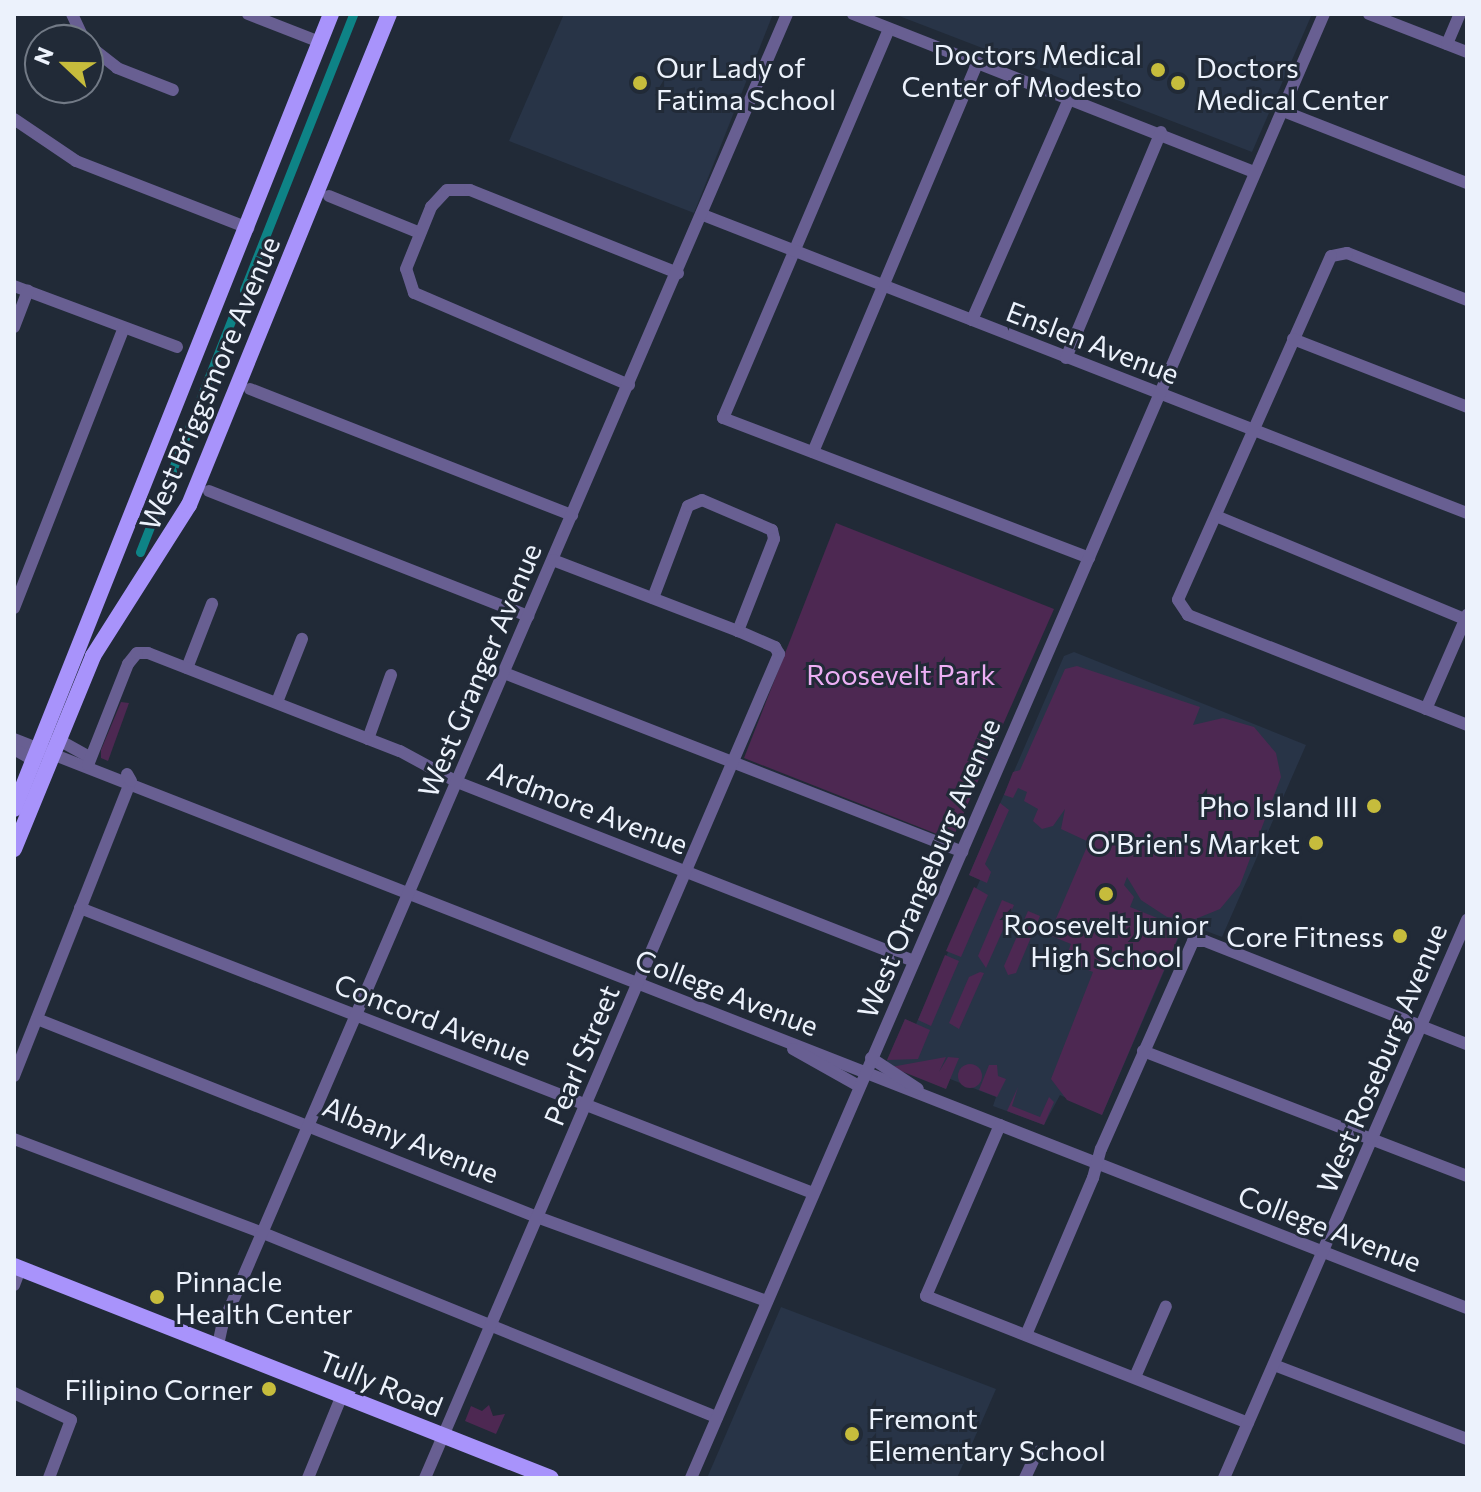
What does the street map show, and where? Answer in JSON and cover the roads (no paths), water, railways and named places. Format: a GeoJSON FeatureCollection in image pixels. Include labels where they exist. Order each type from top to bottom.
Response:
{"type":"FeatureCollection","features":[{"type":"Feature","properties":{"kind":"main road","name":"West Briggsmore Avenue"},"geometry":{"type":"LineString","coordinates":[[14,849],[331,14]]}},
{"type":"Feature","properties":{"kind":"main road","name":"West Briggsmore Avenue"},"geometry":{"type":"LineString","coordinates":[[14,809],[49,751],[93,656],[189,505],[389,14]]}},
{"type":"Feature","properties":{"kind":"main road"},"geometry":{"type":"LineString","coordinates":[[14,858],[49,751]]}},
{"type":"Feature","properties":{"kind":"main road","name":"Tully Road"},"geometry":{"type":"LineString","coordinates":[[16,1273],[218,1345],[551,1478]]}},
{"type":"Feature","properties":{"kind":"street"},"geometry":{"type":"LineString","coordinates":[[248,14],[320,42]]}},
{"type":"Feature","properties":{"kind":"street","name":"West Granger Avenue"},"geometry":{"type":"LineString","coordinates":[[218,1345],[310,1123],[787,14]]}},
{"type":"Feature","properties":{"kind":"street"},"geometry":{"type":"LineString","coordinates":[[853,14],[1161,132],[1255,172]]}},
{"type":"Feature","properties":{"kind":"street","name":"West Orangeburg Avenue"},"geometry":{"type":"LineString","coordinates":[[691,1478],[871,1058],[1162,395],[1324,14]]}},
{"type":"Feature","properties":{"kind":"street"},"geometry":{"type":"LineString","coordinates":[[1369,14],[1467,52]]}},
{"type":"Feature","properties":{"kind":"street"},"geometry":{"type":"LineString","coordinates":[[1447,44],[1460,14]]}},
{"type":"Feature","properties":{"kind":"street"},"geometry":{"type":"LineString","coordinates":[[889,29],[723,418],[1089,558]]}},
{"type":"Feature","properties":{"kind":"street"},"geometry":{"type":"LineString","coordinates":[[104,58],[117,68],[173,90]]}},
{"type":"Feature","properties":{"kind":"street"},"geometry":{"type":"LineString","coordinates":[[813,452],[978,62]]}},
{"type":"Feature","properties":{"kind":"street"},"geometry":{"type":"LineString","coordinates":[[972,320],[1070,97]]}},
{"type":"Feature","properties":{"kind":"street"},"geometry":{"type":"LineString","coordinates":[[1283,111],[1467,183]]}},
{"type":"Feature","properties":{"kind":"street"},"geometry":{"type":"LineString","coordinates":[[14,119],[76,161],[248,228]]}},
{"type":"Feature","properties":{"kind":"street"},"geometry":{"type":"LineString","coordinates":[[1066,358],[1161,132]]}},
{"type":"Feature","properties":{"kind":"street"},"geometry":{"type":"LineString","coordinates":[[629,385],[419,297],[406,273],[420,233],[436,198],[463,188],[678,273]]}},
{"type":"Feature","properties":{"kind":"street"},"geometry":{"type":"LineString","coordinates":[[329,196],[420,233]]}},
{"type":"Feature","properties":{"kind":"street","name":"Enslen Avenue"},"geometry":{"type":"LineString","coordinates":[[703,215],[1467,513]]}},
{"type":"Feature","properties":{"kind":"street"},"geometry":{"type":"LineString","coordinates":[[1467,300],[1347,253],[1335,253],[1326,262],[1180,596],[1179,608],[1467,725]]}},
{"type":"Feature","properties":{"kind":"street"},"geometry":{"type":"LineString","coordinates":[[14,286],[177,347]]}},
{"type":"Feature","properties":{"kind":"street"},"geometry":{"type":"LineString","coordinates":[[14,327],[28,291]]}},
{"type":"Feature","properties":{"kind":"street"},"geometry":{"type":"LineString","coordinates":[[14,608],[124,328]]}},
{"type":"Feature","properties":{"kind":"street"},"geometry":{"type":"LineString","coordinates":[[1293,339],[1467,407]]}},
{"type":"Feature","properties":{"kind":"street"},"geometry":{"type":"LineString","coordinates":[[250,389],[572,515]]}},
{"type":"Feature","properties":{"kind":"street"},"geometry":{"type":"LineString","coordinates":[[209,491],[528,616]]}},
{"type":"Feature","properties":{"kind":"street"},"geometry":{"type":"LineString","coordinates":[[553,560],[738,631],[774,535],[768,526],[702,500],[688,506],[653,598]]}},
{"type":"Feature","properties":{"kind":"street"},"geometry":{"type":"LineString","coordinates":[[1216,516],[1466,617],[1426,709]]}},
{"type":"Feature","properties":{"kind":"street"},"geometry":{"type":"LineString","coordinates":[[187,668],[212,604]]}},
{"type":"Feature","properties":{"kind":"street","name":"Pearl Street"},"geometry":{"type":"LineString","coordinates":[[425,1478],[779,650],[738,631]]}},
{"type":"Feature","properties":{"kind":"street"},"geometry":{"type":"LineString","coordinates":[[277,702],[302,639]]}},
{"type":"Feature","properties":{"kind":"street","name":"Ardmore Avenue"},"geometry":{"type":"LineString","coordinates":[[90,762],[132,657],[148,653],[368,739],[457,782],[914,961]]}},
{"type":"Feature","properties":{"kind":"street"},"geometry":{"type":"LineString","coordinates":[[504,673],[962,852]]}},
{"type":"Feature","properties":{"kind":"street"},"geometry":{"type":"LineString","coordinates":[[368,739],[391,675]]}},
{"type":"Feature","properties":{"kind":"street"},"geometry":{"type":"LineString","coordinates":[[14,739],[49,751]]}},
{"type":"Feature","properties":{"kind":"street"},"geometry":{"type":"LineString","coordinates":[[14,749],[49,751]]}},
{"type":"Feature","properties":{"kind":"street","name":"College Avenue"},"geometry":{"type":"LineString","coordinates":[[49,751],[125,771],[131,781],[410,893],[1467,1308]]}},
{"type":"Feature","properties":{"kind":"street"},"geometry":{"type":"LineString","coordinates":[[14,1076],[131,781]]}},
{"type":"Feature","properties":{"kind":"street","name":"Concord Avenue"},"geometry":{"type":"LineString","coordinates":[[80,908],[813,1193]]}},
{"type":"Feature","properties":{"kind":"street","name":"West Roseburg Avenue"},"geometry":{"type":"LineString","coordinates":[[1224,1478],[1467,920]]}},
{"type":"Feature","properties":{"kind":"street"},"geometry":{"type":"LineString","coordinates":[[1026,1335],[1095,1163],[1189,945],[1205,941],[1467,1044]]}},
{"type":"Feature","properties":{"kind":"street","name":"Albany Avenue"},"geometry":{"type":"LineString","coordinates":[[37,1019],[310,1123],[537,1217],[767,1301]]}},
{"type":"Feature","properties":{"kind":"street"},"geometry":{"type":"LineString","coordinates":[[778,1039],[859,1086]]}},
{"type":"Feature","properties":{"kind":"street"},"geometry":{"type":"LineString","coordinates":[[1143,1051],[1467,1176]]}},
{"type":"Feature","properties":{"kind":"street"},"geometry":{"type":"LineString","coordinates":[[871,1058],[925,1096]]}},
{"type":"Feature","properties":{"kind":"street"},"geometry":{"type":"LineString","coordinates":[[1000,1125],[926,1296],[1248,1423]]}},
{"type":"Feature","properties":{"kind":"street"},"geometry":{"type":"LineString","coordinates":[[14,1139],[263,1233],[717,1417]]}},
{"type":"Feature","properties":{"kind":"street"},"geometry":{"type":"LineString","coordinates":[[1135,1377],[1166,1306]]}},
{"type":"Feature","properties":{"kind":"street"},"geometry":{"type":"LineString","coordinates":[[1274,1365],[1467,1439]]}},
{"type":"Feature","properties":{"kind":"street"},"geometry":{"type":"LineString","coordinates":[[14,1393],[71,1420],[49,1478]]}},
{"type":"Feature","properties":{"kind":"street"},"geometry":{"type":"LineString","coordinates":[[308,1478],[342,1395]]}},
{"type":"Feature","properties":{"kind":"street"},"geometry":{"type":"LineString","coordinates":[[1025,1478],[1037,1452]]}},
{"type":"Feature","properties":{"kind":"waterway"},"geometry":{"type":"LineString","coordinates":[[244,290],[353,14]]}},
{"type":"Feature","properties":{"kind":"waterway"},"geometry":{"type":"LineString","coordinates":[[140,552],[232,318]]}},
{"type":"Feature","properties":{"kind":"place","name":"Doctors Medical Center of Modesto"},"geometry":{"type":"Point","coordinates":[1158,70]}},
{"type":"Feature","properties":{"kind":"place","name":"Our Lady of Fatima School"},"geometry":{"type":"Point","coordinates":[640,83]}},
{"type":"Feature","properties":{"kind":"place","name":"Doctors Medical Center"},"geometry":{"type":"Point","coordinates":[1178,83]}},
{"type":"Feature","properties":{"kind":"place","name":"Pho Island III"},"geometry":{"type":"Point","coordinates":[1374,806]}},
{"type":"Feature","properties":{"kind":"place","name":"O'Brien's Market"},"geometry":{"type":"Point","coordinates":[1316,843]}},
{"type":"Feature","properties":{"kind":"place","name":"Roosevelt Junior High School"},"geometry":{"type":"Point","coordinates":[1106,894]}},
{"type":"Feature","properties":{"kind":"place","name":"Core Fitness"},"geometry":{"type":"Point","coordinates":[1400,936]}},
{"type":"Feature","properties":{"kind":"place","name":"Pinnacle Health Center"},"geometry":{"type":"Point","coordinates":[157,1297]}},
{"type":"Feature","properties":{"kind":"place","name":"Filipino Corner"},"geometry":{"type":"Point","coordinates":[269,1389]}},
{"type":"Feature","properties":{"kind":"place","name":"Fremont Elementary School"},"geometry":{"type":"Point","coordinates":[852,1434]}},
{"type":"Feature","properties":{"kind":"park label","name":"Roosevelt Park"},"geometry":{"type":"Point","coordinates":[901,674]}}]}
